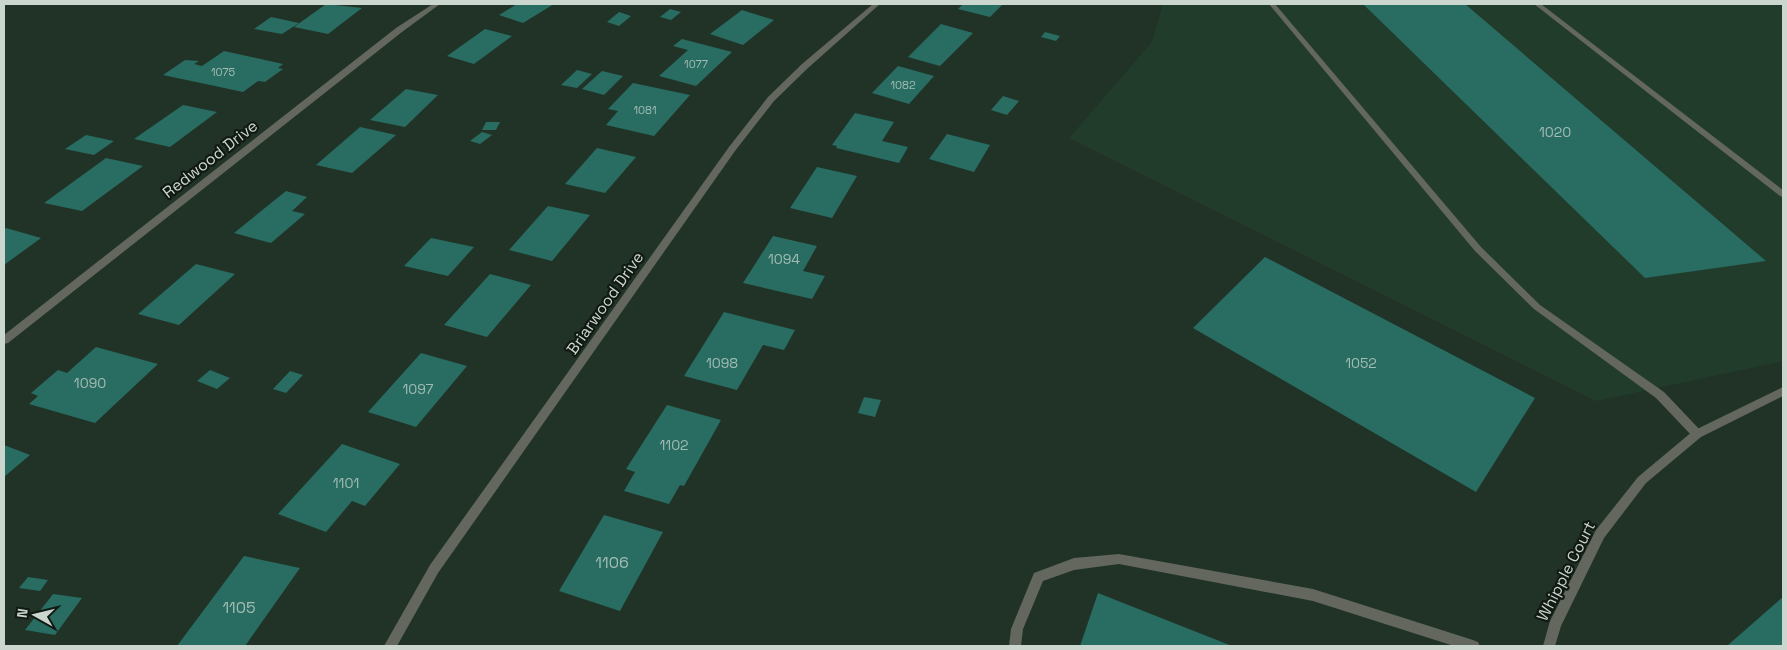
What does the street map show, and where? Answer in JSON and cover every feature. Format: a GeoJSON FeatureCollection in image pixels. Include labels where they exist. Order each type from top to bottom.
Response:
{"type":"FeatureCollection","features":[{"type":"Feature","properties":{"kind":"street","name":"Redwood Drive"},"geometry":{"type":"LineString","coordinates":[[4,340],[399,30],[437,4]]}},
{"type":"Feature","properties":{"kind":"street","name":"Briarwood Drive"},"geometry":{"type":"LineString","coordinates":[[390,646],[434,569],[732,149],[771,99],[805,66],[877,4]]}},
{"type":"Feature","properties":{"kind":"street"},"geometry":{"type":"LineString","coordinates":[[1272,4],[1478,249],[1536,307],[1660,395],[1698,434]]}},
{"type":"Feature","properties":{"kind":"street"},"geometry":{"type":"LineString","coordinates":[[1537,4],[1783,194]]}},
{"type":"Feature","properties":{"kind":"street","name":"Whipple Court"},"geometry":{"type":"LineString","coordinates":[[1549,646],[1555,625],[1600,534],[1642,480],[1698,434],[1783,391]]}},
{"type":"Feature","properties":{"kind":"street"},"geometry":{"type":"LineString","coordinates":[[1015,646],[1017,629],[1038,577],[1074,564],[1119,559],[1313,595],[1473,646]]}},
{"type":"Feature","properties":{"kind":"shaded area"},"geometry":{"type":"Polygon","coordinates":[[[1163,4],[1783,4],[1783,361],[1596,401],[1069,138],[1152,42],[1163,4]]]}},
{"type":"Feature","properties":{"kind":"building"},"geometry":{"type":"Polygon","coordinates":[[[326,4],[362,8],[328,34],[294,27],[326,4]]]}},
{"type":"Feature","properties":{"kind":"building"},"geometry":{"type":"Polygon","coordinates":[[[517,4],[554,4],[523,23],[499,15],[517,4]]]}},
{"type":"Feature","properties":{"kind":"building"},"geometry":{"type":"Polygon","coordinates":[[[963,4],[1003,4],[990,17],[958,9],[963,4]]]}},
{"type":"Feature","properties":{"kind":"building"},"geometry":{"type":"Polygon","coordinates":[[[1363,4],[1465,4],[1766,261],[1645,278],[1363,4]]]}},
{"type":"Feature","properties":{"kind":"building"},"geometry":{"type":"Polygon","coordinates":[[[670,9],[681,12],[671,20],[660,17],[670,9]]]}},
{"type":"Feature","properties":{"kind":"building"},"geometry":{"type":"Polygon","coordinates":[[[742,10],[774,20],[743,45],[710,34],[742,10]]]}},
{"type":"Feature","properties":{"kind":"building"},"geometry":{"type":"Polygon","coordinates":[[[619,12],[631,16],[619,26],[607,22],[619,12]]]}},
{"type":"Feature","properties":{"kind":"building"},"geometry":{"type":"Polygon","coordinates":[[[271,17],[299,23],[282,34],[254,29],[271,17]]]}},
{"type":"Feature","properties":{"kind":"building"},"geometry":{"type":"Polygon","coordinates":[[[941,24],[973,33],[940,66],[908,57],[941,24]]]}},
{"type":"Feature","properties":{"kind":"building"},"geometry":{"type":"Polygon","coordinates":[[[485,29],[512,36],[474,64],[447,56],[485,29]]]}},
{"type":"Feature","properties":{"kind":"building"},"geometry":{"type":"Polygon","coordinates":[[[1045,32],[1060,36],[1056,41],[1041,37],[1045,32]]]}},
{"type":"Feature","properties":{"kind":"building"},"geometry":{"type":"Polygon","coordinates":[[[682,39],[732,52],[696,86],[659,76],[688,50],[673,46],[682,39]]]}},
{"type":"Feature","properties":{"kind":"building"},"geometry":{"type":"Polygon","coordinates":[[[224,51],[283,64],[278,68],[283,69],[265,82],[258,81],[243,92],[163,75],[185,60],[199,61],[194,64],[202,66],[224,51]]]}},
{"type":"Feature","properties":{"kind":"building"},"geometry":{"type":"Polygon","coordinates":[[[898,66],[934,76],[909,104],[872,93],[898,66]]]}},
{"type":"Feature","properties":{"kind":"building"},"geometry":{"type":"Polygon","coordinates":[[[577,70],[592,74],[577,88],[561,85],[577,70]]]}},
{"type":"Feature","properties":{"kind":"building"},"geometry":{"type":"Polygon","coordinates":[[[602,71],[623,76],[604,95],[582,89],[602,71]]]}},
{"type":"Feature","properties":{"kind":"building"},"geometry":{"type":"Polygon","coordinates":[[[633,83],[690,95],[654,136],[606,125],[618,111],[608,109],[633,83]]]}},
{"type":"Feature","properties":{"kind":"building"},"geometry":{"type":"Polygon","coordinates":[[[406,89],[438,95],[405,127],[370,120],[406,89]]]}},
{"type":"Feature","properties":{"kind":"building"},"geometry":{"type":"Polygon","coordinates":[[[1003,96],[1019,101],[1007,115],[991,110],[1003,96]]]}},
{"type":"Feature","properties":{"kind":"building"},"geometry":{"type":"Polygon","coordinates":[[[183,105],[217,112],[170,147],[134,139],[183,105]]]}},
{"type":"Feature","properties":{"kind":"building"},"geometry":{"type":"Polygon","coordinates":[[[855,113],[894,122],[882,141],[908,147],[899,163],[836,148],[837,146],[832,145],[855,113]]]}},
{"type":"Feature","properties":{"kind":"building"},"geometry":{"type":"Polygon","coordinates":[[[486,122],[500,122],[496,130],[482,130],[486,122]]]}},
{"type":"Feature","properties":{"kind":"building"},"geometry":{"type":"Polygon","coordinates":[[[360,127],[396,135],[352,173],[316,165],[360,127]]]}},
{"type":"Feature","properties":{"kind":"building"},"geometry":{"type":"Polygon","coordinates":[[[482,132],[492,135],[480,144],[470,141],[482,132]]]}},
{"type":"Feature","properties":{"kind":"building"},"geometry":{"type":"Polygon","coordinates":[[[947,134],[990,145],[974,172],[929,159],[947,134]]]}},
{"type":"Feature","properties":{"kind":"building"},"geometry":{"type":"Polygon","coordinates":[[[86,135],[114,141],[94,155],[65,149],[86,135]]]}},
{"type":"Feature","properties":{"kind":"building"},"geometry":{"type":"Polygon","coordinates":[[[597,148],[636,157],[605,193],[565,184],[597,148]]]}},
{"type":"Feature","properties":{"kind":"building"},"geometry":{"type":"Polygon","coordinates":[[[106,158],[143,166],[82,211],[44,203],[106,158]]]}},
{"type":"Feature","properties":{"kind":"building"},"geometry":{"type":"Polygon","coordinates":[[[817,167],[857,176],[832,218],[790,208],[817,167]]]}},
{"type":"Feature","properties":{"kind":"building"},"geometry":{"type":"Polygon","coordinates":[[[286,191],[307,197],[292,211],[305,214],[271,243],[234,233],[286,191]]]}},
{"type":"Feature","properties":{"kind":"building"},"geometry":{"type":"Polygon","coordinates":[[[548,206],[590,215],[552,261],[509,250],[548,206]]]}},
{"type":"Feature","properties":{"kind":"building"},"geometry":{"type":"Polygon","coordinates":[[[6,228],[41,238],[4,265],[4,230],[6,228]]]}},
{"type":"Feature","properties":{"kind":"building"},"geometry":{"type":"Polygon","coordinates":[[[773,236],[817,246],[803,271],[825,276],[812,299],[743,283],[773,236]]]}},
{"type":"Feature","properties":{"kind":"building"},"geometry":{"type":"Polygon","coordinates":[[[431,238],[474,247],[448,276],[404,266],[431,238]]]}},
{"type":"Feature","properties":{"kind":"building"},"geometry":{"type":"Polygon","coordinates":[[[1265,257],[1535,398],[1476,492],[1193,328],[1265,257]]]}},
{"type":"Feature","properties":{"kind":"building"},"geometry":{"type":"Polygon","coordinates":[[[196,264],[235,274],[179,325],[138,314],[196,264]]]}},
{"type":"Feature","properties":{"kind":"building"},"geometry":{"type":"Polygon","coordinates":[[[490,274],[531,285],[487,337],[444,325],[490,274]]]}},
{"type":"Feature","properties":{"kind":"building"},"geometry":{"type":"Polygon","coordinates":[[[724,312],[795,330],[784,350],[763,345],[737,390],[684,376],[724,312]]]}},
{"type":"Feature","properties":{"kind":"building"},"geometry":{"type":"Polygon","coordinates":[[[96,347],[158,364],[95,423],[29,404],[38,396],[31,393],[58,370],[67,373],[96,347]]]}},
{"type":"Feature","properties":{"kind":"building"},"geometry":{"type":"Polygon","coordinates":[[[421,353],[467,366],[416,427],[368,412],[421,353]]]}},
{"type":"Feature","properties":{"kind":"building"},"geometry":{"type":"Polygon","coordinates":[[[210,370],[230,378],[217,389],[197,381],[210,370]]]}},
{"type":"Feature","properties":{"kind":"building"},"geometry":{"type":"Polygon","coordinates":[[[290,371],[303,375],[286,393],[273,389],[290,371]]]}},
{"type":"Feature","properties":{"kind":"building"},"geometry":{"type":"Polygon","coordinates":[[[864,397],[881,400],[875,417],[858,413],[864,397]]]}},
{"type":"Feature","properties":{"kind":"building"},"geometry":{"type":"Polygon","coordinates":[[[667,405],[721,420],[684,486],[680,485],[669,504],[624,491],[635,472],[626,469],[667,405]]]}},
{"type":"Feature","properties":{"kind":"building"},"geometry":{"type":"Polygon","coordinates":[[[342,444],[400,464],[365,506],[352,501],[326,532],[278,514],[342,444]]]}},
{"type":"Feature","properties":{"kind":"building"},"geometry":{"type":"Polygon","coordinates":[[[4,445],[30,455],[4,477],[4,445]]]}},
{"type":"Feature","properties":{"kind":"building"},"geometry":{"type":"Polygon","coordinates":[[[604,515],[663,532],[620,611],[559,591],[604,515]]]}},
{"type":"Feature","properties":{"kind":"building"},"geometry":{"type":"Polygon","coordinates":[[[244,556],[300,568],[245,646],[177,646],[244,556]]]}},
{"type":"Feature","properties":{"kind":"building"},"geometry":{"type":"Polygon","coordinates":[[[28,577],[48,580],[40,591],[19,588],[28,577]]]}},
{"type":"Feature","properties":{"kind":"building"},"geometry":{"type":"Polygon","coordinates":[[[1098,593],[1232,646],[1080,646],[1098,593]]]}},
{"type":"Feature","properties":{"kind":"building"},"geometry":{"type":"Polygon","coordinates":[[[53,594],[82,598],[55,635],[25,630],[53,594]]]}},
{"type":"Feature","properties":{"kind":"building"},"geometry":{"type":"Polygon","coordinates":[[[1783,597],[1783,646],[1728,645],[1783,597]]]}}]}
